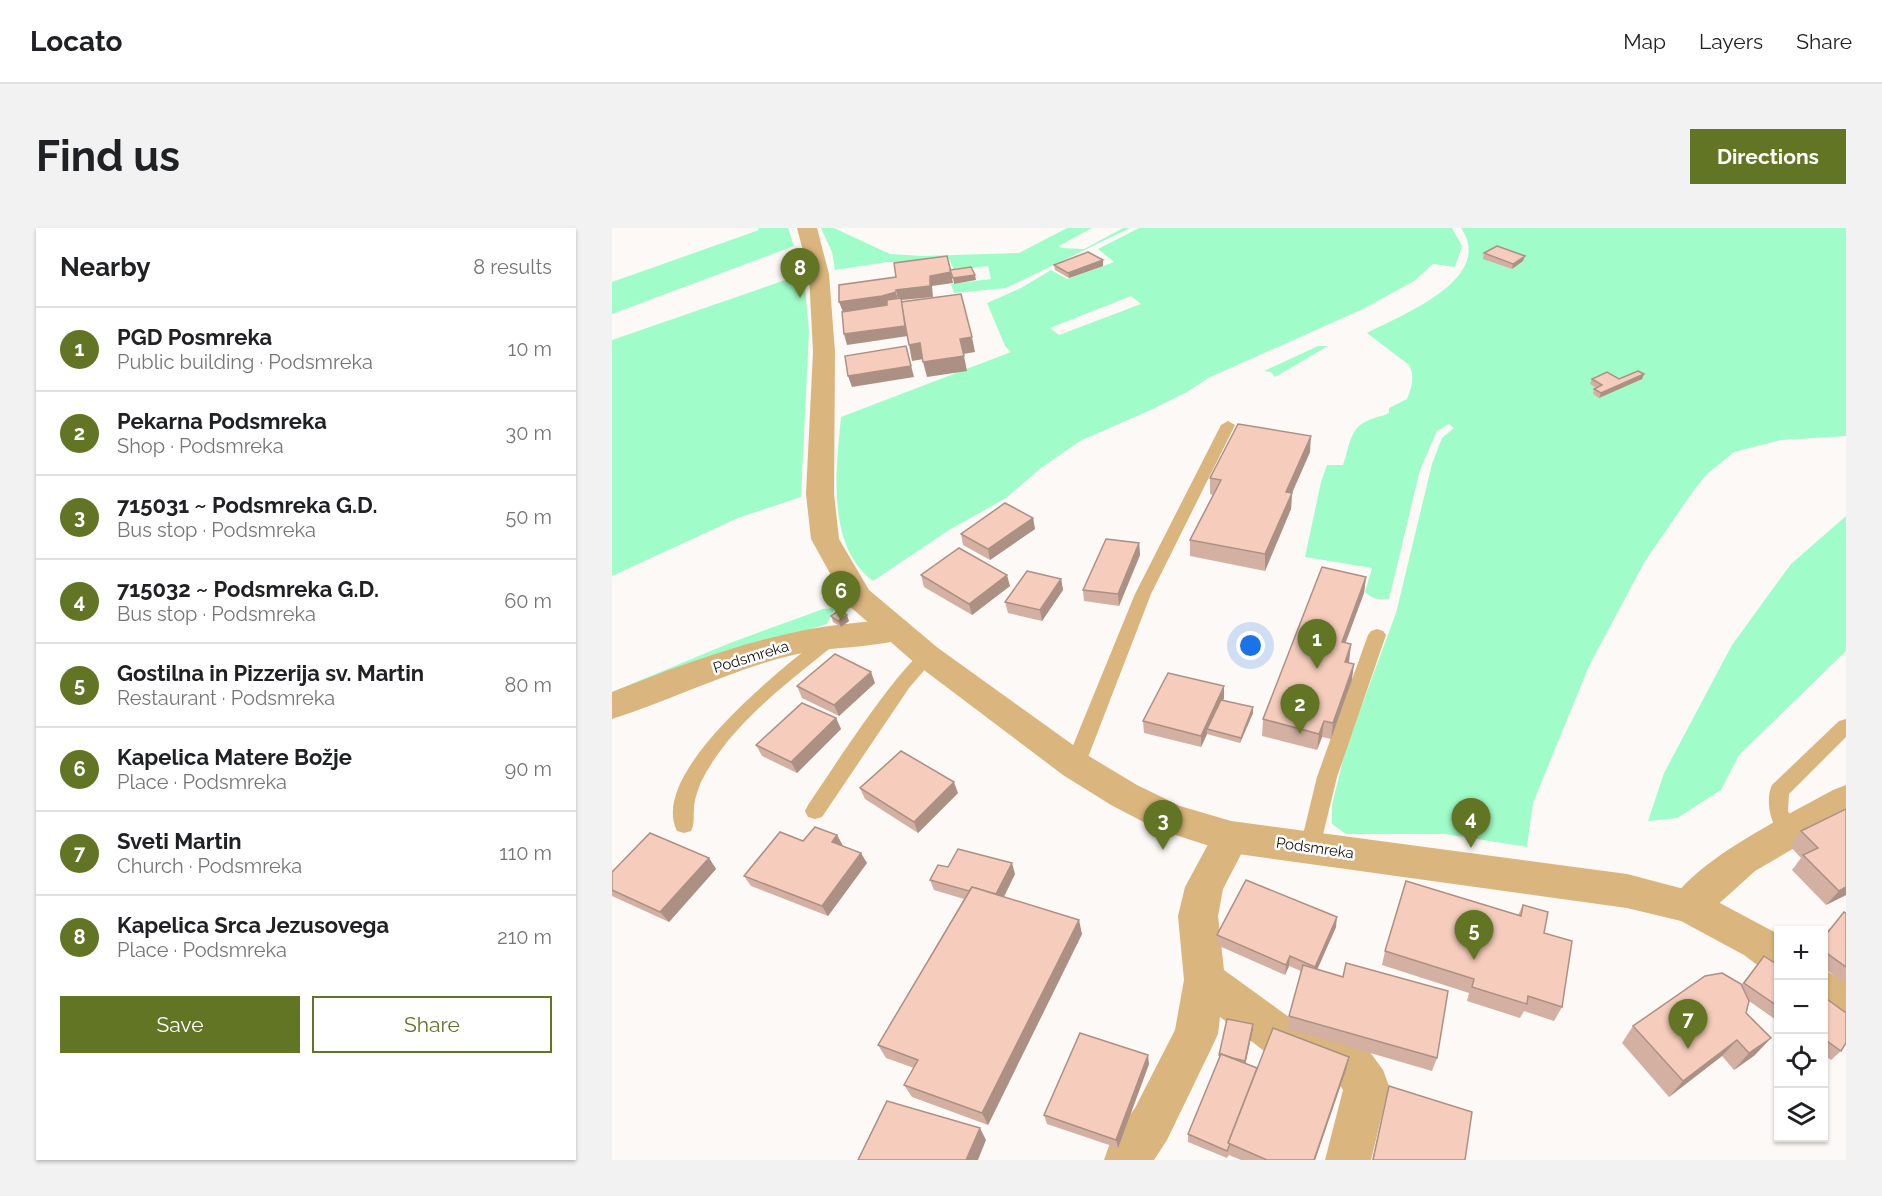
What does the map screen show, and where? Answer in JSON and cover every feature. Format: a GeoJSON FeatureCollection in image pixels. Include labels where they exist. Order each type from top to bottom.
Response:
{"type":"FeatureCollection","features":[{"type":"Feature","properties":{"kind":"street","name":"Podsmreka"},"geometry":{"type":"LineString","coordinates":[[807,228],[819,274],[824,352],[820,494],[825,539],[858,597],[927,656],[1075,765],[1124,795],[1170,818],[1231,837],[1606,888],[1689,906],[1758,942],[1774,953]]}},
{"type":"Feature","properties":{"kind":"street","name":"Podsmreka"},"geometry":{"type":"LineString","coordinates":[[612,706],[744,657],[793,644],[896,630]]}},
{"type":"Feature","properties":{"kind":"street"},"geometry":{"type":"LineString","coordinates":[[1689,906],[1742,860],[1846,800]]}},
{"type":"Feature","properties":{"kind":"street"},"geometry":{"type":"LineString","coordinates":[[1127,1160],[1151,1124],[1196,1034],[1205,980],[1198,916],[1204,888],[1231,837]]}},
{"type":"Feature","properties":{"kind":"street"},"geometry":{"type":"LineString","coordinates":[[1205,980],[1279,1036],[1351,1063],[1366,1086],[1348,1160]]}},
{"type":"Feature","properties":{"kind":"street"},"geometry":{"type":"LineString","coordinates":[[1828,993],[1846,1006]]}},
{"type":"Feature","properties":{"kind":"lane"},"geometry":{"type":"LineString","coordinates":[[1075,765],[1143,594],[1228,425]]}},
{"type":"Feature","properties":{"kind":"lane"},"geometry":{"type":"LineString","coordinates":[[1310,847],[1327,777],[1377,635]]}},
{"type":"Feature","properties":{"kind":"lane"},"geometry":{"type":"LineString","coordinates":[[684,825],[684,805],[698,770],[728,730],[787,674],[833,638]]}},
{"type":"Feature","properties":{"kind":"lane"},"geometry":{"type":"LineString","coordinates":[[815,811],[903,683],[927,656]]}},
{"type":"Feature","properties":{"kind":"lane"},"geometry":{"type":"LineString","coordinates":[[1791,832],[1778,812],[1779,791],[1846,726]]}},
{"type":"Feature","properties":{"kind":"green space"},"geometry":{"type":"Polygon","coordinates":[[[758,228],[788,228],[794,246],[612,314],[612,282],[759,230],[758,228]]]}},
{"type":"Feature","properties":{"kind":"green space"},"geometry":{"type":"Polygon","coordinates":[[[821,228],[834,228],[890,254],[922,256],[1019,253],[1067,228],[1092,228],[1059,246],[1084,249],[1123,228],[1130,228],[1006,288],[954,293],[951,284],[991,279],[988,266],[954,270],[949,259],[926,262],[887,262],[835,270],[832,252],[821,228]]]}},
{"type":"Feature","properties":{"kind":"green space"},"geometry":{"type":"Polygon","coordinates":[[[1139,228],[1452,228],[1462,246],[1455,267],[1433,264],[1414,281],[1363,309],[1208,378],[1187,392],[1155,408],[1080,441],[1041,468],[1006,498],[949,530],[873,581],[858,566],[847,548],[841,527],[837,460],[841,417],[1011,352],[1005,346],[987,303],[1021,288],[1051,270],[1067,279],[1114,262],[1098,249],[1139,228]],[[1131,296],[1050,328],[1059,335],[1141,304],[1131,296]]]}},
{"type":"Feature","properties":{"kind":"green space"},"geometry":{"type":"Polygon","coordinates":[[[1461,228],[1846,228],[1846,436],[1781,440],[1734,452],[1707,474],[1694,490],[1645,561],[1589,666],[1533,803],[1527,847],[1445,834],[1346,834],[1332,824],[1332,805],[1345,751],[1396,613],[1432,464],[1442,438],[1454,428],[1449,424],[1437,431],[1420,470],[1389,599],[1376,599],[1365,592],[1372,568],[1305,557],[1321,482],[1327,465],[1343,465],[1350,440],[1361,424],[1389,413],[1389,408],[1407,399],[1412,382],[1409,365],[1367,333],[1421,305],[1456,279],[1466,263],[1468,246],[1461,228]]]}},
{"type":"Feature","properties":{"kind":"green space"},"geometry":{"type":"Polygon","coordinates":[[[794,277],[804,277],[809,331],[801,497],[738,518],[612,576],[612,340],[794,277]]]}},
{"type":"Feature","properties":{"kind":"green space"},"geometry":{"type":"Polygon","coordinates":[[[1318,346],[1328,346],[1275,377],[1271,372],[1264,371],[1318,346]]]}},
{"type":"Feature","properties":{"kind":"green space"},"geometry":{"type":"Polygon","coordinates":[[[1846,516],[1846,651],[1739,755],[1721,790],[1677,818],[1648,821],[1664,773],[1732,645],[1791,564],[1846,516]]]}},
{"type":"Feature","properties":{"kind":"green space"},"geometry":{"type":"Polygon","coordinates":[[[835,608],[827,624],[612,692],[730,643],[823,609],[835,608]]]}},
{"type":"Feature","properties":{"kind":"building"},"geometry":{"type":"Polygon","coordinates":[[[1497,246],[1525,256],[1513,264],[1484,253],[1497,246]]]}},
{"type":"Feature","properties":{"kind":"building"},"geometry":{"type":"Polygon","coordinates":[[[1088,252],[1103,260],[1068,273],[1054,265],[1088,252]]]}},
{"type":"Feature","properties":{"kind":"building"},"geometry":{"type":"Polygon","coordinates":[[[947,256],[951,272],[930,276],[930,286],[896,290],[896,292],[882,296],[839,302],[839,285],[896,277],[894,263],[947,256]]]}},
{"type":"Feature","properties":{"kind":"building"},"geometry":{"type":"Polygon","coordinates":[[[971,267],[975,275],[953,278],[950,270],[971,267]]]}},
{"type":"Feature","properties":{"kind":"building"},"geometry":{"type":"Polygon","coordinates":[[[961,294],[972,337],[960,339],[964,356],[923,362],[920,343],[909,345],[901,302],[961,294]]]}},
{"type":"Feature","properties":{"kind":"building"},"geometry":{"type":"Polygon","coordinates":[[[901,298],[905,326],[844,334],[842,312],[887,305],[887,300],[901,298]]]}},
{"type":"Feature","properties":{"kind":"building"},"geometry":{"type":"Polygon","coordinates":[[[906,346],[911,366],[848,376],[845,356],[906,346]]]}},
{"type":"Feature","properties":{"kind":"building"},"geometry":{"type":"Polygon","coordinates":[[[1638,371],[1644,374],[1601,393],[1594,389],[1602,385],[1592,379],[1607,372],[1619,379],[1638,371]]]}},
{"type":"Feature","properties":{"kind":"building"},"geometry":{"type":"Polygon","coordinates":[[[1238,424],[1311,436],[1286,492],[1292,493],[1265,554],[1190,540],[1221,480],[1210,478],[1238,424]]]}},
{"type":"Feature","properties":{"kind":"building"},"geometry":{"type":"Polygon","coordinates":[[[1005,503],[1033,518],[988,549],[961,534],[1005,503]]]}},
{"type":"Feature","properties":{"kind":"building"},"geometry":{"type":"Polygon","coordinates":[[[1106,539],[1139,543],[1118,594],[1083,590],[1106,539]]]}},
{"type":"Feature","properties":{"kind":"building"},"geometry":{"type":"Polygon","coordinates":[[[959,548],[1007,575],[969,604],[921,575],[959,548]]]}},
{"type":"Feature","properties":{"kind":"building"},"geometry":{"type":"Polygon","coordinates":[[[1322,567],[1366,577],[1342,642],[1351,644],[1345,662],[1354,664],[1333,723],[1324,721],[1319,734],[1263,719],[1322,567]]]}},
{"type":"Feature","properties":{"kind":"building"},"geometry":{"type":"Polygon","coordinates":[[[1027,571],[1061,579],[1040,610],[1005,602],[1027,571]]]}},
{"type":"Feature","properties":{"kind":"building"},"geometry":{"type":"Polygon","coordinates":[[[840,610],[847,615],[838,621],[831,616],[840,610]]]}},
{"type":"Feature","properties":{"kind":"building"},"geometry":{"type":"Polygon","coordinates":[[[835,654],[871,672],[834,705],[797,686],[835,654]]]}},
{"type":"Feature","properties":{"kind":"building"},"geometry":{"type":"Polygon","coordinates":[[[1168,673],[1224,686],[1201,736],[1143,721],[1168,673]]]}},
{"type":"Feature","properties":{"kind":"building"},"geometry":{"type":"Polygon","coordinates":[[[1221,700],[1253,707],[1241,738],[1207,729],[1221,700]]]}},
{"type":"Feature","properties":{"kind":"building"},"geometry":{"type":"Polygon","coordinates":[[[802,703],[836,718],[791,762],[756,745],[802,703]]]}},
{"type":"Feature","properties":{"kind":"building"},"geometry":{"type":"Polygon","coordinates":[[[901,751],[954,782],[914,822],[860,788],[901,751]]]}},
{"type":"Feature","properties":{"kind":"building"},"geometry":{"type":"Polygon","coordinates":[[[1846,809],[1846,887],[1839,891],[1803,855],[1818,848],[1801,831],[1846,809]]]}},
{"type":"Feature","properties":{"kind":"building"},"geometry":{"type":"Polygon","coordinates":[[[815,827],[837,835],[832,842],[861,853],[822,906],[744,876],[780,832],[803,841],[815,827]]]}},
{"type":"Feature","properties":{"kind":"building"},"geometry":{"type":"Polygon","coordinates":[[[650,833],[709,858],[660,912],[612,890],[612,872],[650,833]]]}},
{"type":"Feature","properties":{"kind":"building"},"geometry":{"type":"Polygon","coordinates":[[[958,849],[1012,863],[996,894],[972,887],[969,891],[930,880],[938,865],[948,867],[958,849]]]}},
{"type":"Feature","properties":{"kind":"building"},"geometry":{"type":"Polygon","coordinates":[[[1246,880],[1337,917],[1315,967],[1290,956],[1286,965],[1217,935],[1246,880]]]}},
{"type":"Feature","properties":{"kind":"building"},"geometry":{"type":"Polygon","coordinates":[[[1406,881],[1521,916],[1523,905],[1548,912],[1544,933],[1572,941],[1562,1007],[1528,996],[1527,1004],[1472,987],[1474,979],[1385,951],[1406,881]]]}},
{"type":"Feature","properties":{"kind":"building"},"geometry":{"type":"Polygon","coordinates":[[[972,887],[1079,920],[982,1113],[904,1085],[918,1060],[878,1045],[972,887]]]}},
{"type":"Feature","properties":{"kind":"building"},"geometry":{"type":"Polygon","coordinates":[[[1844,912],[1846,913],[1846,967],[1828,954],[1828,932],[1844,912]]]}},
{"type":"Feature","properties":{"kind":"building"},"geometry":{"type":"Polygon","coordinates":[[[1764,956],[1774,963],[1774,1004],[1744,983],[1764,956]]]}},
{"type":"Feature","properties":{"kind":"building"},"geometry":{"type":"Polygon","coordinates":[[[1346,963],[1448,991],[1437,1058],[1289,1016],[1303,965],[1343,977],[1346,963]]]}},
{"type":"Feature","properties":{"kind":"building"},"geometry":{"type":"Polygon","coordinates":[[[1722,973],[1741,984],[1749,1001],[1746,1013],[1771,1038],[1749,1053],[1737,1040],[1683,1081],[1633,1026],[1705,976],[1722,973]]]}},
{"type":"Feature","properties":{"kind":"building"},"geometry":{"type":"Polygon","coordinates":[[[1828,1000],[1846,1013],[1846,1043],[1841,1051],[1828,1042],[1828,1000]]]}},
{"type":"Feature","properties":{"kind":"building"},"geometry":{"type":"Polygon","coordinates":[[[1227,1019],[1253,1024],[1245,1061],[1219,1055],[1227,1019]]]}},
{"type":"Feature","properties":{"kind":"building"},"geometry":{"type":"Polygon","coordinates":[[[1273,1028],[1349,1057],[1314,1160],[1267,1160],[1228,1143],[1273,1028]]]}},
{"type":"Feature","properties":{"kind":"building"},"geometry":{"type":"Polygon","coordinates":[[[1080,1033],[1148,1055],[1116,1140],[1044,1115],[1080,1033]]]}},
{"type":"Feature","properties":{"kind":"building"},"geometry":{"type":"Polygon","coordinates":[[[1221,1054],[1257,1068],[1227,1151],[1188,1134],[1221,1054]]]}},
{"type":"Feature","properties":{"kind":"building"},"geometry":{"type":"Polygon","coordinates":[[[1389,1086],[1472,1112],[1465,1160],[1373,1160],[1389,1086]]]}},
{"type":"Feature","properties":{"kind":"building"},"geometry":{"type":"Polygon","coordinates":[[[887,1101],[980,1128],[966,1160],[858,1160],[887,1101]]]}},
{"type":"Feature","properties":{"kind":"place","name":"Kapelica Srca Jezusovega"},"geometry":{"type":"Point","coordinates":[800,298]}},
{"type":"Feature","properties":{"kind":"place","name":"Kapelica Matere Božje"},"geometry":{"type":"Point","coordinates":[841,621]}},
{"type":"Feature","properties":{"kind":"place","name":"PGD Posmreka"},"geometry":{"type":"Point","coordinates":[1317,669]}},
{"type":"Feature","properties":{"kind":"place","name":"Pekarna Podsmreka"},"geometry":{"type":"Point","coordinates":[1300,734]}},
{"type":"Feature","properties":{"kind":"place","name":"715032 ~ Podsmreka G.D."},"geometry":{"type":"Point","coordinates":[1471,848]}},
{"type":"Feature","properties":{"kind":"place","name":"715031 ~ Podsmreka G.D."},"geometry":{"type":"Point","coordinates":[1163,850]}},
{"type":"Feature","properties":{"kind":"place","name":"Gostilna in Pizzerija sv. Martin"},"geometry":{"type":"Point","coordinates":[1474,960]}},
{"type":"Feature","properties":{"kind":"place","name":"Sveti Martin"},"geometry":{"type":"Point","coordinates":[1688,1049]}}]}
